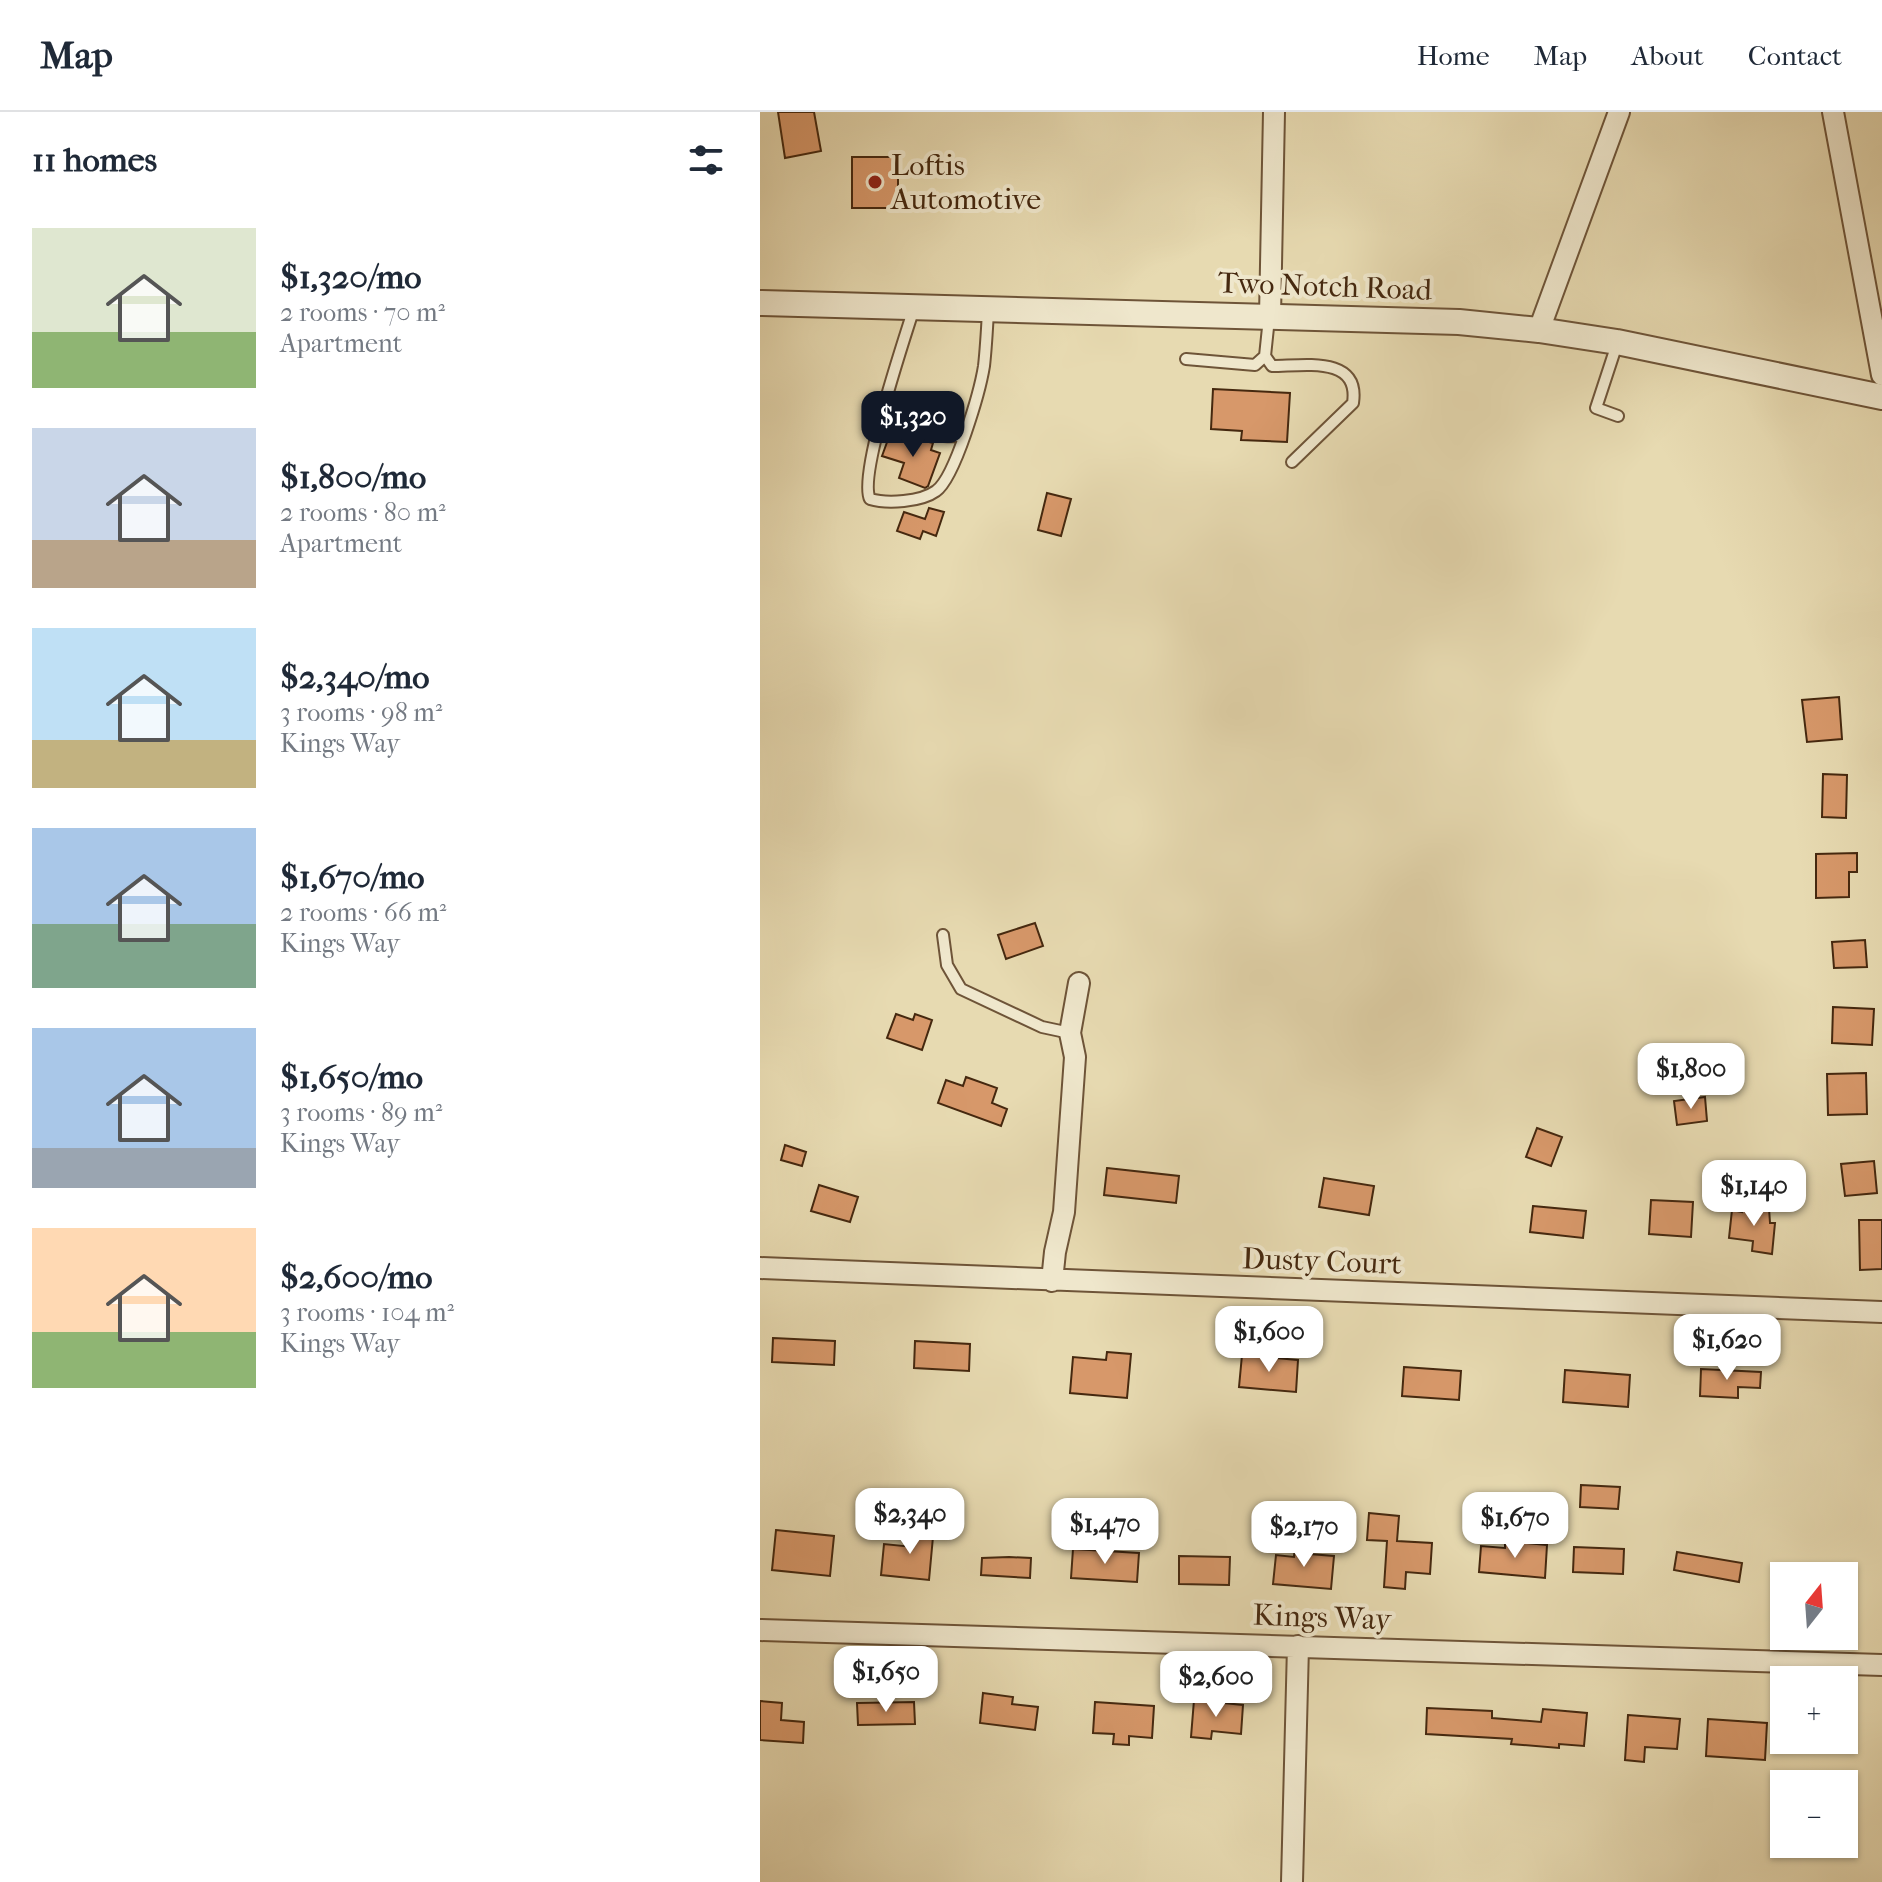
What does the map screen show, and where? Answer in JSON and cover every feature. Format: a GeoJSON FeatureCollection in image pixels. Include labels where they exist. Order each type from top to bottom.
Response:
{"type":"FeatureCollection","features":[{"type":"Feature","properties":{"kind":"street"},"geometry":{"type":"LineString","coordinates":[[1270,316],[1274,112]]}},
{"type":"Feature","properties":{"kind":"street"},"geometry":{"type":"LineString","coordinates":[[1539,330],[1619,112]]}},
{"type":"Feature","properties":{"kind":"street"},"geometry":{"type":"LineString","coordinates":[[1833,112],[1882,375]]}},
{"type":"Feature","properties":{"kind":"street","name":"Two Notch Road"},"geometry":{"type":"LineString","coordinates":[[760,303],[1432,321],[1539,330],[1617,342],[1882,397]]}},
{"type":"Feature","properties":{"kind":"street"},"geometry":{"type":"LineString","coordinates":[[1052,1281],[1064,1212],[1074,1098],[1075,1057],[1070,1033],[1079,983]]}},
{"type":"Feature","properties":{"kind":"street","name":"Dusty Court"},"geometry":{"type":"LineString","coordinates":[[760,1268],[1882,1312]]}},
{"type":"Feature","properties":{"kind":"street","name":"Kings Way"},"geometry":{"type":"LineString","coordinates":[[760,1630],[1882,1665]]}},
{"type":"Feature","properties":{"kind":"street"},"geometry":{"type":"LineString","coordinates":[[1292,1882],[1298,1646]]}},
{"type":"Feature","properties":{"kind":"lane"},"geometry":{"type":"LineString","coordinates":[[914,307],[883,414],[866,491],[870,499],[880,502],[926,497],[938,490],[949,476],[983,368],[989,309]]}},
{"type":"Feature","properties":{"kind":"lane"},"geometry":{"type":"LineString","coordinates":[[1186,359],[1255,365],[1265,356],[1270,316]]}},
{"type":"Feature","properties":{"kind":"lane"},"geometry":{"type":"LineString","coordinates":[[1617,342],[1596,408],[1618,416]]}},
{"type":"Feature","properties":{"kind":"lane"},"geometry":{"type":"LineString","coordinates":[[1265,356],[1272,366],[1334,367],[1346,374],[1355,389],[1353,403],[1292,462]]}},
{"type":"Feature","properties":{"kind":"lane"},"geometry":{"type":"LineString","coordinates":[[883,414],[897,425],[935,437],[964,435]]}},
{"type":"Feature","properties":{"kind":"lane"},"geometry":{"type":"LineString","coordinates":[[943,935],[947,965],[961,989],[1042,1027],[1070,1033]]}},
{"type":"Feature","properties":{"kind":"building"},"geometry":{"type":"Polygon","coordinates":[[[778,112],[814,112],[821,151],[785,158],[778,112]]]}},
{"type":"Feature","properties":{"kind":"building","name":"Loftis Automotive"},"geometry":{"type":"Polygon","coordinates":[[[852,157],[898,157],[898,208],[852,208],[852,157]]]}},
{"type":"Feature","properties":{"kind":"building"},"geometry":{"type":"Polygon","coordinates":[[[1213,389],[1290,393],[1287,442],[1241,440],[1242,431],[1211,429],[1213,389]]]}},
{"type":"Feature","properties":{"kind":"building"},"geometry":{"type":"Polygon","coordinates":[[[890,434],[902,439],[903,435],[933,443],[931,450],[940,453],[928,486],[925,488],[899,478],[904,463],[882,456],[890,434]]]}},
{"type":"Feature","properties":{"kind":"building"},"geometry":{"type":"Polygon","coordinates":[[[1047,493],[1071,499],[1061,536],[1038,530],[1047,493]]]}},
{"type":"Feature","properties":{"kind":"building"},"geometry":{"type":"Polygon","coordinates":[[[929,508],[944,512],[936,536],[923,531],[920,539],[897,531],[904,512],[925,519],[929,508]]]}},
{"type":"Feature","properties":{"kind":"building"},"geometry":{"type":"Polygon","coordinates":[[[1839,697],[1842,739],[1807,742],[1802,700],[1839,697]]]}},
{"type":"Feature","properties":{"kind":"building"},"geometry":{"type":"Polygon","coordinates":[[[1823,774],[1847,775],[1846,818],[1822,817],[1823,774]]]}},
{"type":"Feature","properties":{"kind":"building"},"geometry":{"type":"Polygon","coordinates":[[[1857,853],[1857,872],[1849,872],[1849,897],[1816,898],[1816,854],[1857,853]]]}},
{"type":"Feature","properties":{"kind":"building"},"geometry":{"type":"Polygon","coordinates":[[[1035,923],[1043,946],[1006,959],[998,935],[1035,923]]]}},
{"type":"Feature","properties":{"kind":"building"},"geometry":{"type":"Polygon","coordinates":[[[1865,940],[1867,967],[1834,968],[1832,942],[1865,940]]]}},
{"type":"Feature","properties":{"kind":"building"},"geometry":{"type":"Polygon","coordinates":[[[1833,1007],[1874,1009],[1872,1045],[1832,1043],[1833,1007]]]}},
{"type":"Feature","properties":{"kind":"building"},"geometry":{"type":"Polygon","coordinates":[[[896,1014],[913,1020],[915,1014],[932,1020],[922,1050],[887,1038],[896,1014]]]}},
{"type":"Feature","properties":{"kind":"building"},"geometry":{"type":"Polygon","coordinates":[[[1866,1073],[1867,1114],[1828,1115],[1827,1074],[1866,1073]]]}},
{"type":"Feature","properties":{"kind":"building"},"geometry":{"type":"Polygon","coordinates":[[[966,1077],[997,1088],[992,1103],[1007,1109],[1001,1126],[938,1103],[946,1080],[963,1086],[966,1077]]]}},
{"type":"Feature","properties":{"kind":"building"},"geometry":{"type":"Polygon","coordinates":[[[1705,1097],[1707,1121],[1677,1125],[1674,1101],[1705,1097]]]}},
{"type":"Feature","properties":{"kind":"building"},"geometry":{"type":"Polygon","coordinates":[[[1537,1128],[1562,1137],[1551,1166],[1526,1157],[1537,1128]]]}},
{"type":"Feature","properties":{"kind":"building"},"geometry":{"type":"Polygon","coordinates":[[[785,1145],[806,1152],[802,1166],[781,1160],[785,1145]]]}},
{"type":"Feature","properties":{"kind":"building"},"geometry":{"type":"Polygon","coordinates":[[[1874,1161],[1877,1193],[1845,1196],[1841,1164],[1874,1161]]]}},
{"type":"Feature","properties":{"kind":"building"},"geometry":{"type":"Polygon","coordinates":[[[1107,1168],[1179,1176],[1176,1203],[1104,1195],[1107,1168]]]}},
{"type":"Feature","properties":{"kind":"building"},"geometry":{"type":"Polygon","coordinates":[[[1324,1178],[1374,1186],[1369,1215],[1319,1207],[1324,1178]]]}},
{"type":"Feature","properties":{"kind":"building"},"geometry":{"type":"Polygon","coordinates":[[[819,1185],[858,1197],[850,1222],[811,1211],[819,1185]]]}},
{"type":"Feature","properties":{"kind":"building"},"geometry":{"type":"Polygon","coordinates":[[[1651,1200],[1693,1202],[1691,1237],[1649,1234],[1651,1200]]]}},
{"type":"Feature","properties":{"kind":"building"},"geometry":{"type":"Polygon","coordinates":[[[1743,1205],[1769,1208],[1770,1223],[1775,1223],[1772,1254],[1752,1251],[1753,1241],[1729,1238],[1732,1210],[1742,1212],[1743,1205]]]}},
{"type":"Feature","properties":{"kind":"building"},"geometry":{"type":"Polygon","coordinates":[[[1533,1206],[1586,1211],[1583,1238],[1530,1232],[1533,1206]]]}},
{"type":"Feature","properties":{"kind":"building"},"geometry":{"type":"Polygon","coordinates":[[[1859,1220],[1882,1220],[1882,1269],[1860,1270],[1859,1220]]]}},
{"type":"Feature","properties":{"kind":"building"},"geometry":{"type":"Polygon","coordinates":[[[773,1338],[835,1341],[834,1365],[772,1362],[773,1338]]]}},
{"type":"Feature","properties":{"kind":"building"},"geometry":{"type":"Polygon","coordinates":[[[915,1341],[970,1344],[969,1371],[914,1368],[915,1341]]]}},
{"type":"Feature","properties":{"kind":"building"},"geometry":{"type":"Polygon","coordinates":[[[1107,1352],[1131,1354],[1127,1398],[1070,1393],[1073,1357],[1106,1360],[1107,1352]]]}},
{"type":"Feature","properties":{"kind":"building"},"geometry":{"type":"Polygon","coordinates":[[[1242,1355],[1298,1360],[1296,1392],[1239,1387],[1242,1355]]]}},
{"type":"Feature","properties":{"kind":"building"},"geometry":{"type":"Polygon","coordinates":[[[1404,1367],[1461,1371],[1459,1400],[1402,1396],[1404,1367]]]}},
{"type":"Feature","properties":{"kind":"building"},"geometry":{"type":"Polygon","coordinates":[[[1701,1369],[1761,1372],[1760,1388],[1738,1387],[1738,1398],[1700,1396],[1701,1369]]]}},
{"type":"Feature","properties":{"kind":"building"},"geometry":{"type":"Polygon","coordinates":[[[1565,1370],[1630,1375],[1628,1407],[1563,1402],[1565,1370]]]}},
{"type":"Feature","properties":{"kind":"building"},"geometry":{"type":"Polygon","coordinates":[[[1581,1485],[1620,1487],[1618,1509],[1580,1507],[1581,1485]]]}},
{"type":"Feature","properties":{"kind":"building"},"geometry":{"type":"Polygon","coordinates":[[[1369,1513],[1399,1516],[1397,1541],[1432,1543],[1430,1574],[1406,1572],[1405,1589],[1384,1587],[1387,1541],[1367,1540],[1369,1513]]]}},
{"type":"Feature","properties":{"kind":"building"},"geometry":{"type":"Polygon","coordinates":[[[915,1524],[934,1526],[929,1580],[881,1575],[884,1544],[913,1547],[915,1524]]]}},
{"type":"Feature","properties":{"kind":"building"},"geometry":{"type":"Polygon","coordinates":[[[776,1530],[834,1536],[830,1576],[772,1570],[776,1530]]]}},
{"type":"Feature","properties":{"kind":"building"},"geometry":{"type":"Polygon","coordinates":[[[1505,1541],[1547,1545],[1545,1578],[1479,1572],[1481,1546],[1505,1548],[1505,1541]]]}},
{"type":"Feature","properties":{"kind":"building"},"geometry":{"type":"Polygon","coordinates":[[[1295,1545],[1311,1547],[1310,1554],[1334,1556],[1331,1589],[1273,1584],[1276,1555],[1294,1557],[1295,1545]]]}},
{"type":"Feature","properties":{"kind":"building"},"geometry":{"type":"Polygon","coordinates":[[[1574,1547],[1624,1549],[1623,1574],[1573,1572],[1574,1547]]]}},
{"type":"Feature","properties":{"kind":"building"},"geometry":{"type":"Polygon","coordinates":[[[1073,1549],[1139,1553],[1137,1582],[1071,1578],[1073,1549]]]}},
{"type":"Feature","properties":{"kind":"building"},"geometry":{"type":"Polygon","coordinates":[[[1677,1552],[1742,1563],[1739,1582],[1674,1570],[1677,1552]]]}},
{"type":"Feature","properties":{"kind":"building"},"geometry":{"type":"Polygon","coordinates":[[[1179,1556],[1230,1557],[1229,1585],[1179,1584],[1179,1556]]]}},
{"type":"Feature","properties":{"kind":"building"},"geometry":{"type":"Polygon","coordinates":[[[982,1558],[1031,1558],[1030,1578],[981,1575],[982,1558]]]}},
{"type":"Feature","properties":{"kind":"building"},"geometry":{"type":"Polygon","coordinates":[[[983,1693],[1013,1697],[1012,1704],[1038,1707],[1035,1730],[980,1723],[983,1693]]]}},
{"type":"Feature","properties":{"kind":"building"},"geometry":{"type":"Polygon","coordinates":[[[1194,1700],[1243,1705],[1241,1734],[1212,1731],[1211,1739],[1191,1737],[1194,1700]]]}},
{"type":"Feature","properties":{"kind":"building"},"geometry":{"type":"Polygon","coordinates":[[[760,1701],[782,1703],[781,1720],[804,1722],[803,1743],[760,1740],[760,1701]]]}},
{"type":"Feature","properties":{"kind":"building"},"geometry":{"type":"Polygon","coordinates":[[[914,1702],[915,1724],[858,1725],[857,1703],[914,1702]]]}},
{"type":"Feature","properties":{"kind":"building"},"geometry":{"type":"Polygon","coordinates":[[[1095,1702],[1154,1706],[1152,1738],[1129,1736],[1129,1745],[1113,1744],[1114,1734],[1093,1733],[1095,1702]]]}},
{"type":"Feature","properties":{"kind":"building"},"geometry":{"type":"Polygon","coordinates":[[[1427,1708],[1492,1711],[1492,1718],[1541,1722],[1543,1709],[1587,1713],[1584,1746],[1559,1744],[1559,1748],[1511,1744],[1512,1739],[1426,1734],[1427,1708]]]}},
{"type":"Feature","properties":{"kind":"building"},"geometry":{"type":"Polygon","coordinates":[[[1628,1715],[1680,1719],[1677,1749],[1645,1747],[1644,1762],[1625,1760],[1628,1715]]]}},
{"type":"Feature","properties":{"kind":"building"},"geometry":{"type":"Polygon","coordinates":[[[1708,1719],[1767,1723],[1765,1760],[1706,1756],[1708,1719]]]}},
{"type":"Feature","properties":{"kind":"place","name":"Loftis Automotive"},"geometry":{"type":"Point","coordinates":[875,182]}}]}
